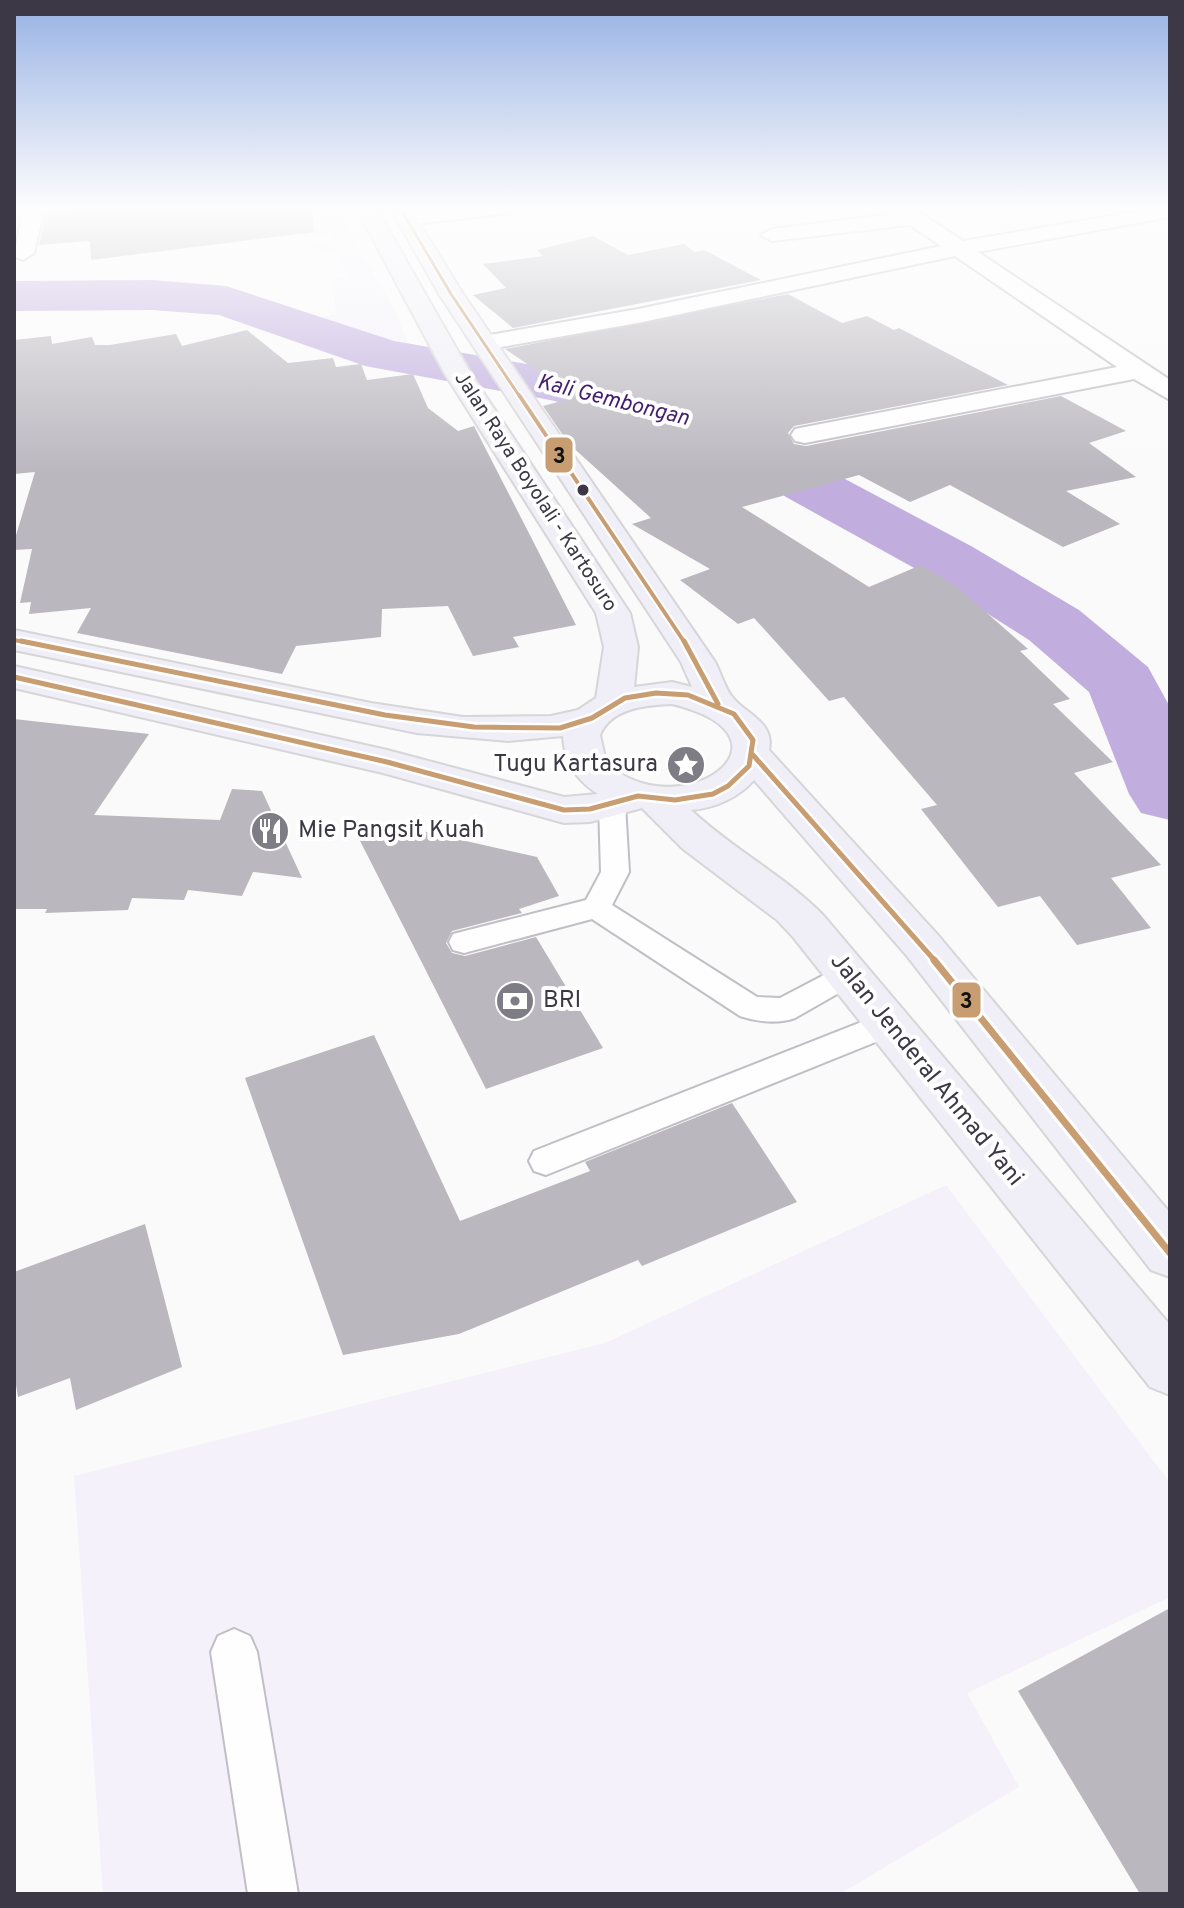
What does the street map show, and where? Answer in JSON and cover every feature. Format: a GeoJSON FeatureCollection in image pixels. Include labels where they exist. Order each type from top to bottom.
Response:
{"type":"FeatureCollection","features":[{"type":"Feature","properties":{"kind":"highway","name":"Jalan Raya Boyolali - Kartosuro"},"geometry":{"type":"LineString","coordinates":[[415,295],[451,360],[613,613],[621,638],[621,661],[602,711]]}},
{"type":"Feature","properties":{"kind":"highway","name":"Jalan Raya Boyolali - Kartosuro"},"geometry":{"type":"LineString","coordinates":[[454,295],[496,363],[698,662],[718,704]]}},
{"type":"Feature","properties":{"kind":"highway"},"geometry":{"type":"LineString","coordinates":[[14,640],[435,722],[560,728],[640,694],[672,693],[718,704],[746,726],[753,740],[753,755],[740,777],[713,794],[564,810],[530,804],[387,762],[14,677]]}},
{"type":"Feature","properties":{"kind":"highway"},"geometry":{"type":"LineString","coordinates":[[602,711],[583,732],[581,747],[586,762],[635,800]]}},
{"type":"Feature","properties":{"kind":"highway"},"geometry":{"type":"LineString","coordinates":[[753,755],[922,945],[1161,1229]]}},
{"type":"Feature","properties":{"kind":"highway","name":"Jalan Jenderal Ahmad Yani"},"geometry":{"type":"LineString","coordinates":[[635,800],[697,839],[792,909],[1170,1368]]}},
{"type":"Feature","properties":{"kind":"street"},"geometry":{"type":"LineString","coordinates":[[496,363],[638,316],[738,295]]}},
{"type":"Feature","properties":{"kind":"street"},"geometry":{"type":"LineString","coordinates":[[1035,295],[1139,362],[1170,392]]}},
{"type":"Feature","properties":{"kind":"street"},"geometry":{"type":"LineString","coordinates":[[805,435],[1139,362]]}},
{"type":"Feature","properties":{"kind":"lane"},"geometry":{"type":"LineString","coordinates":[[596,908],[615,872],[635,800]]}},
{"type":"Feature","properties":{"kind":"lane"},"geometry":{"type":"LineString","coordinates":[[464,942],[596,908],[751,1008],[784,1010],[847,974]]}},
{"type":"Feature","properties":{"kind":"lane"},"geometry":{"type":"LineString","coordinates":[[546,1161],[887,1024]]}},
{"type":"Feature","properties":{"kind":"lane"},"geometry":{"type":"LineString","coordinates":[[234,1652],[273,1894]]}},
{"type":"Feature","properties":{"kind":"shaded area"},"geometry":{"type":"Polygon","coordinates":[[[334,295],[386,295],[408,344],[355,340],[307,319],[336,314],[334,295]]]}},
{"type":"Feature","properties":{"kind":"shaded area"},"geometry":{"type":"Polygon","coordinates":[[[946,1185],[1170,1483],[1170,1597],[967,1693],[1019,1787],[840,1894],[103,1894],[74,1476],[605,1343],[946,1185]]]}},
{"type":"Feature","properties":{"kind":"building"},"geometry":{"type":"Polygon","coordinates":[[[473,295],[683,295],[513,328],[473,295]]]}},
{"type":"Feature","properties":{"kind":"building"},"geometry":{"type":"Polygon","coordinates":[[[790,295],[842,323],[867,316],[894,330],[899,328],[1008,385],[794,426],[788,433],[794,444],[806,446],[1061,396],[1126,431],[1089,443],[1136,477],[1066,491],[1120,524],[1063,547],[950,485],[910,502],[859,475],[742,507],[869,587],[921,565],[957,587],[1028,649],[1020,651],[1070,699],[1053,704],[1113,762],[1074,773],[1161,865],[1111,878],[1151,928],[1077,945],[1040,896],[998,907],[921,809],[937,805],[844,697],[829,701],[754,618],[738,624],[680,580],[710,569],[632,524],[651,518],[569,444],[543,406],[576,397],[505,349],[790,295]]]}},
{"type":"Feature","properties":{"kind":"building"},"geometry":{"type":"Polygon","coordinates":[[[247,330],[288,363],[333,358],[336,367],[361,364],[367,380],[413,374],[428,408],[458,431],[474,426],[576,625],[513,637],[519,647],[473,656],[448,606],[382,609],[381,637],[296,646],[282,674],[77,633],[91,608],[29,614],[31,602],[20,603],[32,549],[14,550],[14,542],[35,472],[14,474],[14,340],[51,336],[52,344],[92,337],[95,345],[110,345],[176,334],[182,346],[247,330]]]}},
{"type":"Feature","properties":{"kind":"building"},"geometry":{"type":"Polygon","coordinates":[[[14,719],[149,734],[94,815],[220,820],[232,789],[262,791],[302,878],[253,872],[242,896],[188,890],[184,900],[132,898],[128,910],[45,913],[47,909],[14,909],[14,719]]]}},
{"type":"Feature","properties":{"kind":"building"},"geometry":{"type":"Polygon","coordinates":[[[351,823],[413,829],[537,857],[559,896],[519,909],[522,913],[452,931],[446,943],[452,953],[465,956],[536,937],[603,1048],[486,1089],[351,823]]]}},
{"type":"Feature","properties":{"kind":"building"},"geometry":{"type":"Polygon","coordinates":[[[374,1035],[460,1221],[590,1171],[585,1162],[732,1103],[797,1202],[642,1266],[638,1260],[459,1334],[343,1355],[245,1078],[374,1035]]]}},
{"type":"Feature","properties":{"kind":"building"},"geometry":{"type":"Polygon","coordinates":[[[145,1224],[182,1367],[76,1410],[70,1378],[18,1397],[14,1373],[14,1272],[145,1224]]]}},
{"type":"Feature","properties":{"kind":"building"},"geometry":{"type":"Polygon","coordinates":[[[1170,1608],[1170,1894],[1140,1894],[1018,1691],[1170,1608]]]}},
{"type":"Feature","properties":{"kind":"waterway","name":"Kali Gembongan"},"geometry":{"type":"LineString","coordinates":[[14,296],[146,295]]}},
{"type":"Feature","properties":{"kind":"waterway","name":"Kali Gembongan"},"geometry":{"type":"LineString","coordinates":[[152,295],[226,301],[384,355],[550,384],[690,417],[772,458],[808,484],[948,560],[1054,625],[1122,683],[1170,794]]}},
{"type":"Feature","properties":{"kind":"transit line","name":"3"},"geometry":{"type":"LineString","coordinates":[[452,295],[698,662],[718,704]]}},
{"type":"Feature","properties":{"kind":"transit line","name":"3"},"geometry":{"type":"LineString","coordinates":[[14,640],[385,715],[474,727],[560,728],[592,718],[625,698],[656,693],[688,695],[734,714],[753,740],[749,766],[728,786],[713,794],[675,800],[638,796],[590,809],[564,810],[387,762],[14,677]]}},
{"type":"Feature","properties":{"kind":"transit line","name":"3"},"geometry":{"type":"LineString","coordinates":[[753,755],[922,945],[1170,1253]]}},
{"type":"Feature","properties":{"kind":"place","name":"Tugu Kartasura"},"geometry":{"type":"Point","coordinates":[686,765]}},
{"type":"Feature","properties":{"kind":"place","name":"Mie Pangsit Kuah"},"geometry":{"type":"Point","coordinates":[270,831]}},
{"type":"Feature","properties":{"kind":"place","name":"BRI"},"geometry":{"type":"Point","coordinates":[515,1001]}}]}
